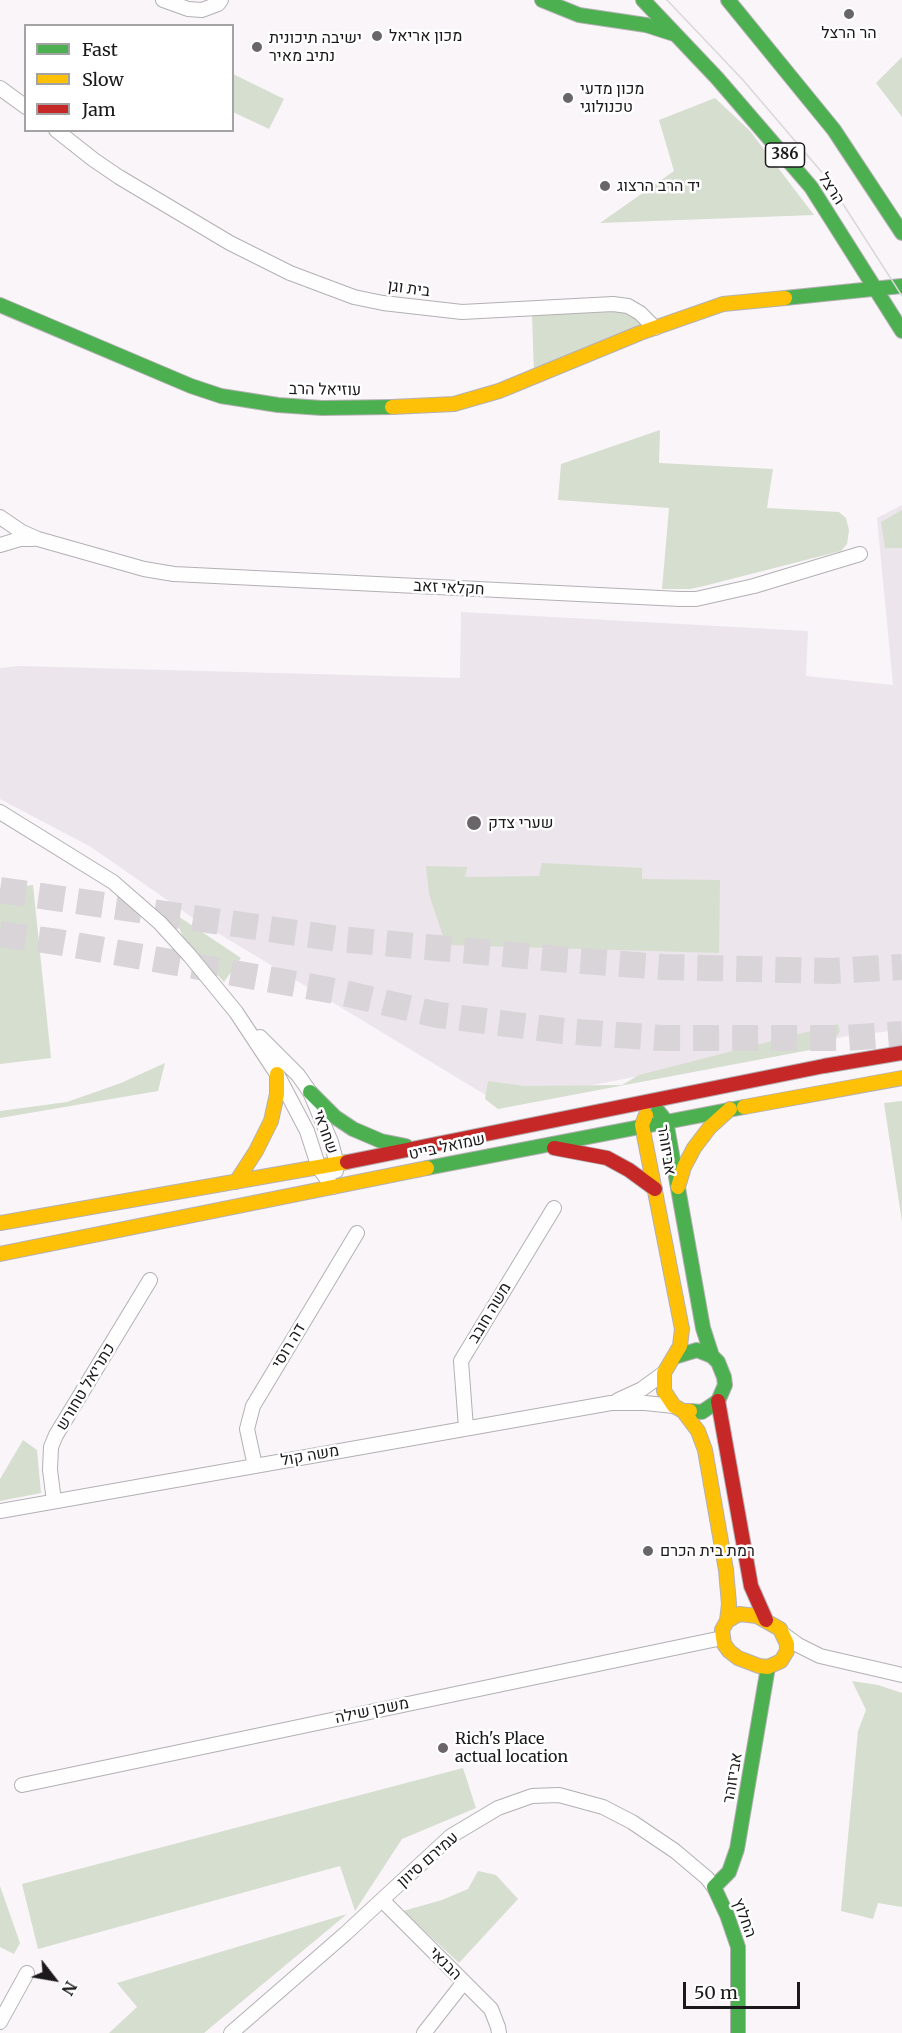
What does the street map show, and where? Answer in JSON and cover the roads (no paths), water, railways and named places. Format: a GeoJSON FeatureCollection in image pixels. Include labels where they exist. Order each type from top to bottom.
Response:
{"type":"FeatureCollection","features":[{"type":"Feature","properties":{"kind":"street"},"geometry":{"type":"LineString","coordinates":[[163,0],[188,9],[202,10],[218,4],[221,0]]}},
{"type":"Feature","properties":{"kind":"street"},"geometry":{"type":"LineString","coordinates":[[542,0],[579,15],[646,25],[678,36]]}},
{"type":"Feature","properties":{"kind":"street","name":"הרצל"},"geometry":{"type":"LineString","coordinates":[[643,0],[768,136],[811,187],[902,331]]}},
{"type":"Feature","properties":{"kind":"street"},"geometry":{"type":"LineString","coordinates":[[728,0],[834,129],[902,233]]}},
{"type":"Feature","properties":{"kind":"street"},"geometry":{"type":"LineString","coordinates":[[0,88],[24,106]]}},
{"type":"Feature","properties":{"kind":"street","name":"בית וגן"},"geometry":{"type":"LineString","coordinates":[[59,132],[111,171],[230,243],[290,273],[354,297],[383,303],[462,312],[614,304],[628,306],[640,313],[655,328]]}},
{"type":"Feature","properties":{"kind":"street"},"geometry":{"type":"LineString","coordinates":[[655,328],[723,304],[789,296],[878,292],[902,286]]}},
{"type":"Feature","properties":{"kind":"street","name":"עוזיאל הרב"},"geometry":{"type":"LineString","coordinates":[[0,304],[191,387],[221,396],[278,405],[322,408],[431,406],[478,398],[655,328]]}},
{"type":"Feature","properties":{"kind":"street"},"geometry":{"type":"LineString","coordinates":[[0,517],[22,532],[38,539]]}},
{"type":"Feature","properties":{"kind":"street"},"geometry":{"type":"LineString","coordinates":[[0,544],[20,539],[38,539]]}},
{"type":"Feature","properties":{"kind":"street","name":"חקלאי זאב"},"geometry":{"type":"LineString","coordinates":[[38,539],[114,562],[174,573],[680,599],[754,586],[860,554]]}},
{"type":"Feature","properties":{"kind":"street","name":"שחראי"},"geometry":{"type":"LineString","coordinates":[[0,812],[94,870],[160,923],[236,1012],[298,1075],[310,1092],[326,1127],[337,1164],[333,1187]]}},
{"type":"Feature","properties":{"kind":"street","name":"שחראי"},"geometry":{"type":"LineString","coordinates":[[236,1012],[278,1074],[303,1122],[319,1168],[333,1187]]}},
{"type":"Feature","properties":{"kind":"street","name":"שמואל בייט"},"geometry":{"type":"LineString","coordinates":[[0,1223],[319,1168],[824,1066],[902,1053]]}},
{"type":"Feature","properties":{"kind":"street"},"geometry":{"type":"LineString","coordinates":[[236,1182],[256,1151],[271,1121],[277,1094],[278,1074]]}},
{"type":"Feature","properties":{"kind":"street","name":"שמואל בייט"},"geometry":{"type":"LineString","coordinates":[[0,1254],[642,1125],[902,1077]]}},
{"type":"Feature","properties":{"kind":"street"},"geometry":{"type":"LineString","coordinates":[[310,1092],[335,1117],[353,1129],[381,1141],[414,1147]]}},
{"type":"Feature","properties":{"kind":"street","name":"אביזוהר"},"geometry":{"type":"LineString","coordinates":[[650,1101],[666,1121],[703,1328],[712,1356],[718,1362],[724,1377],[725,1385],[718,1401],[751,1586],[756,1602],[766,1620]]}},
{"type":"Feature","properties":{"kind":"street","name":"אביזוהר"},"geometry":{"type":"LineString","coordinates":[[650,1101],[642,1125],[682,1329],[680,1346],[664,1373]]}},
{"type":"Feature","properties":{"kind":"street"},"geometry":{"type":"LineString","coordinates":[[677,1190],[684,1167],[694,1148],[710,1127],[730,1109]]}},
{"type":"Feature","properties":{"kind":"street"},"geometry":{"type":"LineString","coordinates":[[531,1147],[570,1149],[607,1158],[629,1170],[655,1190]]}},
{"type":"Feature","properties":{"kind":"street","name":"משה חובב"},"geometry":{"type":"LineString","coordinates":[[466,1428],[461,1361],[554,1208]]}},
{"type":"Feature","properties":{"kind":"street","name":"דה רוסי"},"geometry":{"type":"LineString","coordinates":[[255,1466],[247,1429],[253,1406],[357,1233]]}},
{"type":"Feature","properties":{"kind":"street","name":"כתריאל טחורש"},"geometry":{"type":"LineString","coordinates":[[54,1501],[50,1470],[51,1447],[150,1280]]}},
{"type":"Feature","properties":{"kind":"street"},"geometry":{"type":"LineString","coordinates":[[674,1357],[697,1350],[712,1356]]}},
{"type":"Feature","properties":{"kind":"street"},"geometry":{"type":"LineString","coordinates":[[664,1373],[664,1391],[698,1431],[705,1450],[726,1570],[729,1604],[727,1621],[722,1630],[724,1644],[738,1658],[768,1667],[775,1665],[784,1657],[787,1644],[783,1634]]}},
{"type":"Feature","properties":{"kind":"street","name":"משה קול"},"geometry":{"type":"LineString","coordinates":[[611,1403],[642,1389],[664,1373]]}},
{"type":"Feature","properties":{"kind":"street"},"geometry":{"type":"LineString","coordinates":[[678,1408],[702,1412],[718,1401]]}},
{"type":"Feature","properties":{"kind":"street","name":"משה קול"},"geometry":{"type":"LineString","coordinates":[[3,1509],[611,1403],[645,1403],[678,1408]]}},
{"type":"Feature","properties":{"kind":"street"},"geometry":{"type":"LineString","coordinates":[[727,1621],[739,1614],[749,1614],[766,1620],[798,1645],[820,1656],[902,1675]]}},
{"type":"Feature","properties":{"kind":"street","name":"משכן שילה"},"geometry":{"type":"LineString","coordinates":[[22,1785],[722,1638]]}},
{"type":"Feature","properties":{"kind":"street"},"geometry":{"type":"LineString","coordinates":[[784,1657],[820,1656]]}},
{"type":"Feature","properties":{"kind":"street","name":"אביזוהר"},"geometry":{"type":"LineString","coordinates":[[714,1887],[729,1872],[737,1849],[768,1667]]}},
{"type":"Feature","properties":{"kind":"street","name":"עמירם סיוון"},"geometry":{"type":"LineString","coordinates":[[231,2033],[451,1836],[498,1808],[532,1796],[570,1797],[603,1808],[632,1822],[675,1851],[707,1878],[714,1887]]}},
{"type":"Feature","properties":{"kind":"street","name":"החלוץ"},"geometry":{"type":"LineString","coordinates":[[714,1887],[738,1947],[738,2033]]}},
{"type":"Feature","properties":{"kind":"street","name":"הבנאי"},"geometry":{"type":"LineString","coordinates":[[382,1900],[490,2008],[499,2033]]}},
{"type":"Feature","properties":{"kind":"street"},"geometry":{"type":"LineString","coordinates":[[0,2022],[27,1973]]}},
{"type":"Feature","properties":{"kind":"street"},"geometry":{"type":"LineString","coordinates":[[424,2033],[464,1982]]}},
{"type":"Feature","properties":{"kind":"tunnel"},"geometry":{"type":"LineString","coordinates":[[0,890],[339,939],[558,959],[663,967],[833,971],[902,967]]}},
{"type":"Feature","properties":{"kind":"tunnel"},"geometry":{"type":"LineString","coordinates":[[0,934],[58,942],[335,991],[438,1015],[563,1031],[662,1038],[845,1038],[902,1034]]}},
{"type":"Feature","properties":{"kind":"tram line"},"geometry":{"type":"LineString","coordinates":[[667,0],[743,80],[825,176],[902,296]]}},
{"type":"Feature","properties":{"kind":"place","name":"הר הרצל"},"geometry":{"type":"Point","coordinates":[849,14]}},
{"type":"Feature","properties":{"kind":"place","name":"מכון אריאל"},"geometry":{"type":"Point","coordinates":[377,36]}},
{"type":"Feature","properties":{"kind":"place","name":"ישיבה תיכונית נתיב מאיר"},"geometry":{"type":"Point","coordinates":[257,47]}},
{"type":"Feature","properties":{"kind":"place","name":"מכון מדעי טכנולוגי"},"geometry":{"type":"Point","coordinates":[568,98]}},
{"type":"Feature","properties":{"kind":"place","name":"יד הרב הרצוג"},"geometry":{"type":"Point","coordinates":[605,186]}},
{"type":"Feature","properties":{"kind":"place","name":"שערי צדק"},"geometry":{"type":"Point","coordinates":[474,823]}},
{"type":"Feature","properties":{"kind":"place","name":"רמת בית הכרם"},"geometry":{"type":"Point","coordinates":[648,1551]}},
{"type":"Feature","properties":{"kind":"place","name":"Rich's Place actual location"},"geometry":{"type":"Point","coordinates":[443,1748]}}]}
